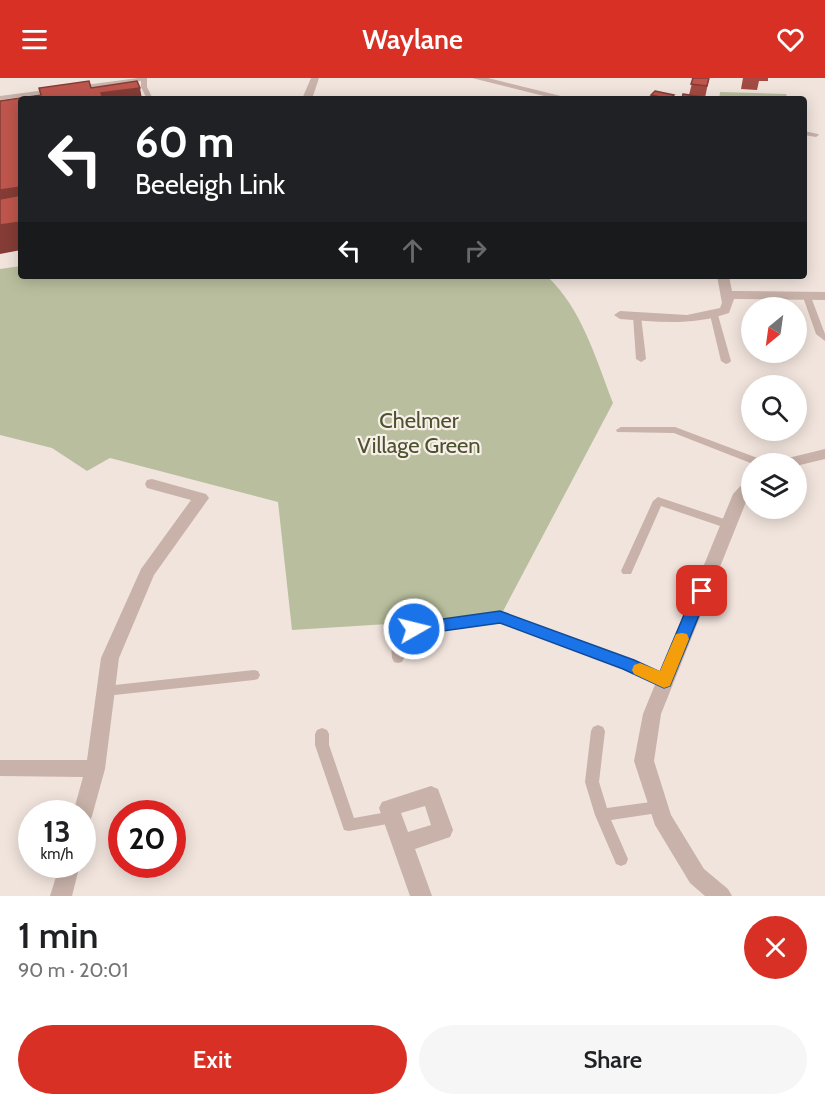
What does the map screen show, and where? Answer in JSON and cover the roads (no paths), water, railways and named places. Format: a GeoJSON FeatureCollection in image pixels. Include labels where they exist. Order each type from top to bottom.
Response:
{"type":"FeatureCollection","features":[{"type":"Feature","properties":{"kind":"street"},"geometry":{"type":"LineString","coordinates":[[308,96],[315,78]]}},
{"type":"Feature","properties":{"kind":"street"},"geometry":{"type":"LineString","coordinates":[[476,78],[555,96]]}},
{"type":"Feature","properties":{"kind":"street"},"geometry":{"type":"LineString","coordinates":[[620,315],[692,319],[714,315],[725,310],[728,303],[724,279]]}},
{"type":"Feature","properties":{"kind":"street"},"geometry":{"type":"LineString","coordinates":[[727,295],[825,296]]}},
{"type":"Feature","properties":{"kind":"street"},"geometry":{"type":"LineString","coordinates":[[807,458],[825,454]]}},
{"type":"Feature","properties":{"kind":"street"},"geometry":{"type":"LineString","coordinates":[[86,800],[95,769],[110,658],[147,573],[201,498],[153,484]]}},
{"type":"Feature","properties":{"kind":"street"},"geometry":{"type":"LineString","coordinates":[[722,896],[697,876],[662,819],[644,761],[652,714],[741,494]]}},
{"type":"Feature","properties":{"kind":"street"},"geometry":{"type":"LineString","coordinates":[[0,768],[95,769]]}},
{"type":"Feature","properties":{"kind":"street"},"geometry":{"type":"LineString","coordinates":[[402,844],[443,830],[431,795],[389,808],[393,817],[402,844],[421,896]]}},
{"type":"Feature","properties":{"kind":"street"},"geometry":{"type":"LineString","coordinates":[[62,896],[66,878]]}},
{"type":"Feature","properties":{"kind":"lane"},"geometry":{"type":"LineString","coordinates":[[129,89],[144,81]]}},
{"type":"Feature","properties":{"kind":"lane"},"geometry":{"type":"LineString","coordinates":[[68,89],[144,81]]}},
{"type":"Feature","properties":{"kind":"lane"},"geometry":{"type":"LineString","coordinates":[[144,81],[149,96]]}},
{"type":"Feature","properties":{"kind":"lane"},"geometry":{"type":"LineString","coordinates":[[0,98],[60,90]]}},
{"type":"Feature","properties":{"kind":"lane"},"geometry":{"type":"LineString","coordinates":[[807,134],[816,135]]}},
{"type":"Feature","properties":{"kind":"lane"},"geometry":{"type":"LineString","coordinates":[[807,297],[820,334],[825,338]]}},
{"type":"Feature","properties":{"kind":"lane"},"geometry":{"type":"LineString","coordinates":[[714,315],[726,361]]}},
{"type":"Feature","properties":{"kind":"lane"},"geometry":{"type":"LineString","coordinates":[[637,316],[641,359]]}},
{"type":"Feature","properties":{"kind":"lane"},"geometry":{"type":"LineString","coordinates":[[621,430],[675,430],[741,455]]}},
{"type":"Feature","properties":{"kind":"lane"},"geometry":{"type":"LineString","coordinates":[[627,571],[658,501],[729,525]]}},
{"type":"Feature","properties":{"kind":"lane"},"geometry":{"type":"LineString","coordinates":[[398,658],[396,631],[500,617],[629,664],[664,681]]}},
{"type":"Feature","properties":{"kind":"lane"},"geometry":{"type":"LineString","coordinates":[[105,691],[254,675]]}},
{"type":"Feature","properties":{"kind":"lane"},"geometry":{"type":"LineString","coordinates":[[598,731],[592,782],[602,815],[621,859]]}},
{"type":"Feature","properties":{"kind":"lane"},"geometry":{"type":"LineString","coordinates":[[322,734],[322,745],[349,825],[393,817]]}},
{"type":"Feature","properties":{"kind":"lane"},"geometry":{"type":"LineString","coordinates":[[602,815],[658,807]]}},
{"type":"Feature","properties":{"kind":"park label","name":"Chelmer Village Green"},"geometry":{"type":"Point","coordinates":[419,432]}}]}
